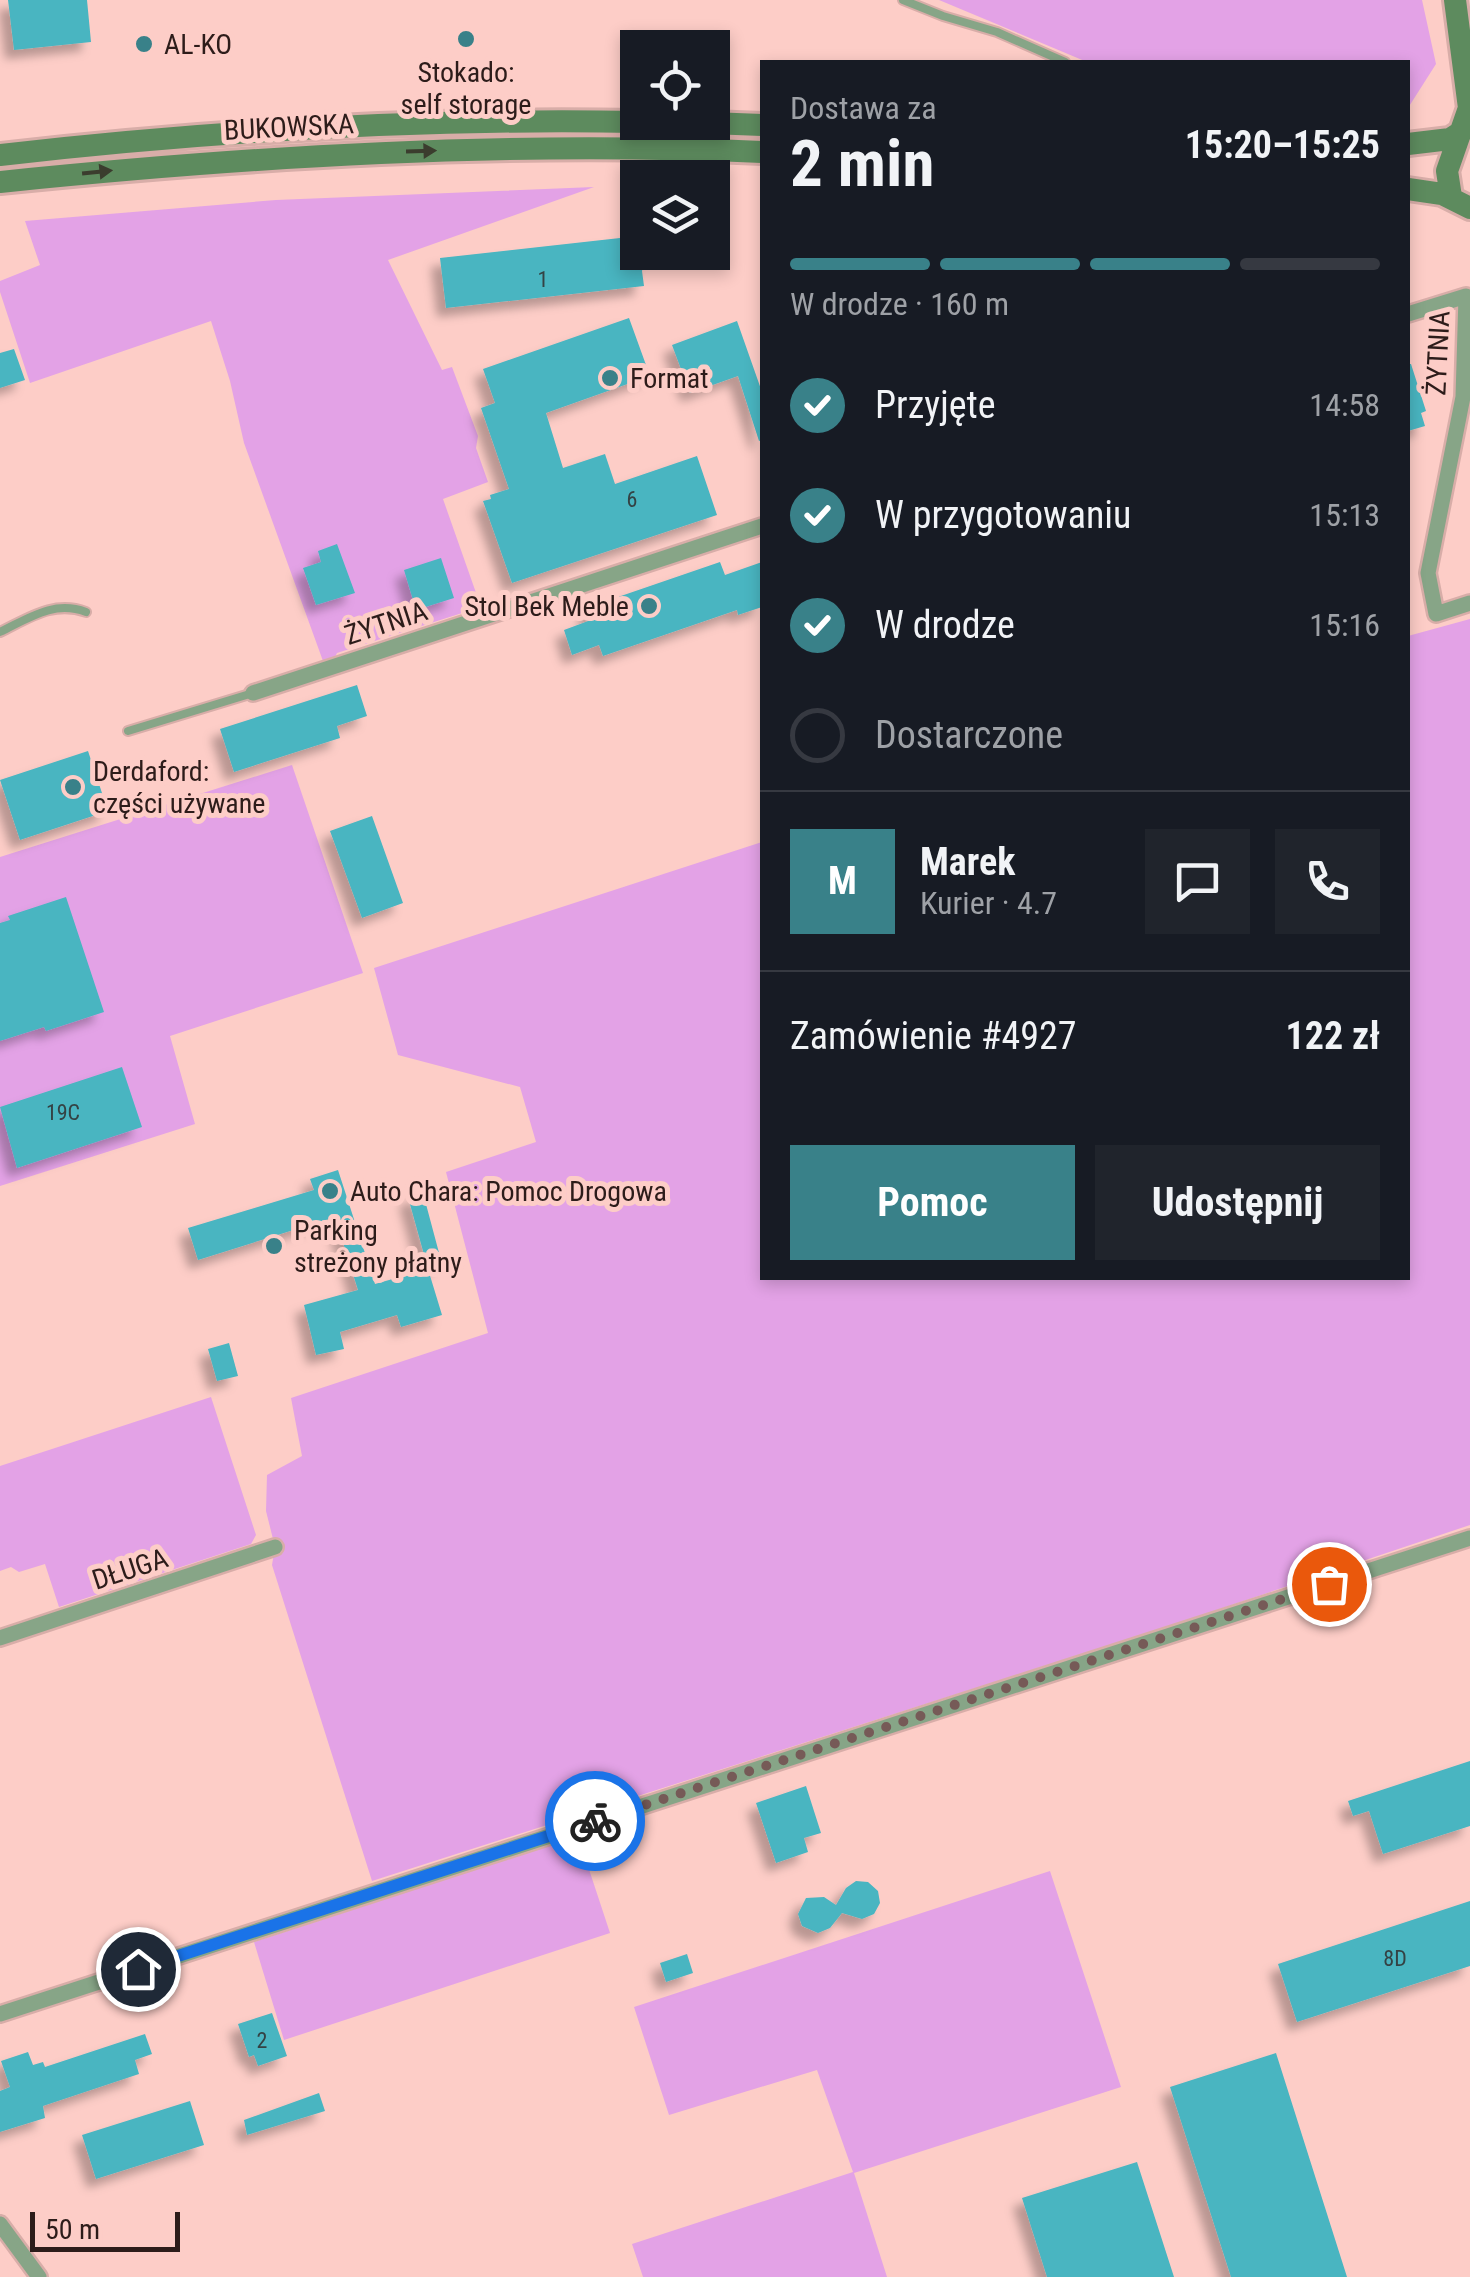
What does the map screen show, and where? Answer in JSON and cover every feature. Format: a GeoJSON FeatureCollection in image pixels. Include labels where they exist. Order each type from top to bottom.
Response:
{"type":"FeatureCollection","features":[{"type":"Feature","properties":{"kind":"main road"},"geometry":{"type":"LineString","coordinates":[[1458,0],[1470,19]]}},
{"type":"Feature","properties":{"kind":"main road"},"geometry":{"type":"LineString","coordinates":[[1458,0],[1467,118],[1447,171],[1460,202]]}},
{"type":"Feature","properties":{"kind":"main road","name":"BUKOWSKA"},"geometry":{"type":"LineString","coordinates":[[0,154],[321,128],[620,122]]}},
{"type":"Feature","properties":{"kind":"main road"},"geometry":{"type":"LineString","coordinates":[[730,124],[760,125]]}},
{"type":"Feature","properties":{"kind":"main road"},"geometry":{"type":"LineString","coordinates":[[1410,144],[1438,142],[1465,130]]}},
{"type":"Feature","properties":{"kind":"main road","name":"BUKOWSKA"},"geometry":{"type":"LineString","coordinates":[[0,182],[322,154],[524,148],[760,152]]}},
{"type":"Feature","properties":{"kind":"main road"},"geometry":{"type":"LineString","coordinates":[[1410,189],[1460,202]]}},
{"type":"Feature","properties":{"kind":"street","name":"ŻYTNIA"},"geometry":{"type":"LineString","coordinates":[[1410,313],[1468,295],[1462,397],[1428,573],[1436,614],[1470,603]]}},
{"type":"Feature","properties":{"kind":"street","name":"ŻYTNIA"},"geometry":{"type":"LineString","coordinates":[[252,693],[760,527]]}},
{"type":"Feature","properties":{"kind":"street"},"geometry":{"type":"LineString","coordinates":[[0,2014],[1470,1538]]}},
{"type":"Feature","properties":{"kind":"street","name":"DŁUGA"},"geometry":{"type":"LineString","coordinates":[[0,1638],[275,1547]]}},
{"type":"Feature","properties":{"kind":"street"},"geometry":{"type":"LineString","coordinates":[[0,2224],[38,2277]]}},
{"type":"Feature","properties":{"kind":"lane"},"geometry":{"type":"LineString","coordinates":[[904,0],[997,32],[1060,60]]}},
{"type":"Feature","properties":{"kind":"lane"},"geometry":{"type":"LineString","coordinates":[[0,632],[46,610],[68,606],[86,612]]}},
{"type":"Feature","properties":{"kind":"lane"},"geometry":{"type":"LineString","coordinates":[[128,731],[252,693]]}},
{"type":"Feature","properties":{"kind":"shaded area"},"geometry":{"type":"Polygon","coordinates":[[[939,0],[1422,0],[1436,64],[1410,105],[1410,60],[1082,60],[939,0]]]}},
{"type":"Feature","properties":{"kind":"shaded area"},"geometry":{"type":"Polygon","coordinates":[[[594,187],[388,260],[442,370],[452,367],[478,436],[476,448],[488,482],[443,499],[481,607],[337,653],[334,659],[323,661],[244,443],[211,321],[30,383],[0,292],[0,281],[40,265],[25,221],[276,200],[594,187]]]}},
{"type":"Feature","properties":{"kind":"shaded area"},"geometry":{"type":"Polygon","coordinates":[[[1470,619],[1470,1525],[1160,1629],[372,1881],[272,1565],[275,1547],[266,1511],[267,1475],[302,1456],[291,1398],[488,1333],[446,1172],[536,1142],[520,1087],[398,1055],[374,968],[760,843],[760,1280],[1410,1280],[1410,635],[1470,619]]]}},
{"type":"Feature","properties":{"kind":"shaded area"},"geometry":{"type":"Polygon","coordinates":[[[292,765],[363,973],[170,1036],[195,1124],[0,1186],[0,857],[292,765]]]}},
{"type":"Feature","properties":{"kind":"shaded area"},"geometry":{"type":"Polygon","coordinates":[[[211,1397],[256,1535],[251,1544],[59,1607],[45,1564],[19,1572],[11,1567],[0,1571],[0,1466],[211,1397]]]}},
{"type":"Feature","properties":{"kind":"shaded area"},"geometry":{"type":"Polygon","coordinates":[[[578,1836],[610,1933],[284,2040],[254,1942],[578,1836]]]}},
{"type":"Feature","properties":{"kind":"shaded area"},"geometry":{"type":"Polygon","coordinates":[[[1050,1871],[1121,2087],[854,2173],[887,2277],[643,2277],[632,2244],[853,2172],[817,2070],[669,2115],[634,2007],[1050,1871]]]}},
{"type":"Feature","properties":{"kind":"building"},"geometry":{"type":"Polygon","coordinates":[[[8,0],[87,0],[91,42],[14,50],[8,0]]]}},
{"type":"Feature","properties":{"kind":"building"},"geometry":{"type":"Polygon","coordinates":[[[620,238],[620,270],[642,270],[644,286],[446,308],[440,258],[620,238]]]}},
{"type":"Feature","properties":{"kind":"building"},"geometry":{"type":"Polygon","coordinates":[[[629,318],[650,376],[546,413],[563,468],[605,454],[615,484],[697,456],[717,515],[512,583],[483,501],[509,489],[481,408],[495,403],[483,369],[629,318]]]}},
{"type":"Feature","properties":{"kind":"building"},"geometry":{"type":"Polygon","coordinates":[[[737,321],[760,386],[760,441],[738,376],[690,393],[672,345],[737,321]]]}},
{"type":"Feature","properties":{"kind":"building"},"geometry":{"type":"Polygon","coordinates":[[[14,349],[25,380],[0,388],[0,353],[14,349]]]}},
{"type":"Feature","properties":{"kind":"building"},"geometry":{"type":"Polygon","coordinates":[[[1410,364],[1426,411],[1421,413],[1425,426],[1410,430],[1410,364]]]}},
{"type":"Feature","properties":{"kind":"building"},"geometry":{"type":"Polygon","coordinates":[[[337,544],[355,593],[316,605],[303,568],[321,562],[318,551],[337,544]]]}},
{"type":"Feature","properties":{"kind":"building"},"geometry":{"type":"Polygon","coordinates":[[[441,558],[454,598],[416,610],[404,570],[441,558]]]}},
{"type":"Feature","properties":{"kind":"building"},"geometry":{"type":"Polygon","coordinates":[[[720,562],[725,575],[760,563],[760,608],[738,615],[737,610],[603,656],[599,645],[572,655],[564,630],[591,620],[586,608],[720,562]]]}},
{"type":"Feature","properties":{"kind":"building"},"geometry":{"type":"Polygon","coordinates":[[[357,685],[367,716],[337,726],[340,738],[234,772],[220,729],[357,685]]]}},
{"type":"Feature","properties":{"kind":"building"},"geometry":{"type":"Polygon","coordinates":[[[88,751],[108,811],[20,840],[0,780],[88,751]]]}},
{"type":"Feature","properties":{"kind":"building"},"geometry":{"type":"Polygon","coordinates":[[[372,816],[403,903],[362,918],[330,831],[372,816]]]}},
{"type":"Feature","properties":{"kind":"building"},"geometry":{"type":"Polygon","coordinates":[[[66,897],[104,1012],[0,1041],[0,923],[10,920],[8,916],[66,897]]]}},
{"type":"Feature","properties":{"kind":"building"},"geometry":{"type":"Polygon","coordinates":[[[122,1067],[142,1127],[17,1168],[0,1107],[122,1067]]]}},
{"type":"Feature","properties":{"kind":"building"},"geometry":{"type":"Polygon","coordinates":[[[338,1170],[375,1284],[428,1269],[442,1315],[401,1327],[397,1315],[340,1332],[344,1349],[316,1355],[304,1305],[358,1290],[335,1217],[198,1260],[188,1228],[314,1190],[310,1179],[338,1170]]]}},
{"type":"Feature","properties":{"kind":"building"},"geometry":{"type":"Polygon","coordinates":[[[423,1193],[442,1264],[428,1269],[408,1197],[423,1193]]]}},
{"type":"Feature","properties":{"kind":"building"},"geometry":{"type":"Polygon","coordinates":[[[229,1343],[238,1376],[217,1381],[208,1349],[229,1343]]]}},
{"type":"Feature","properties":{"kind":"building"},"geometry":{"type":"Polygon","coordinates":[[[1470,1761],[1470,1826],[1383,1854],[1369,1811],[1353,1816],[1348,1801],[1470,1761]]]}},
{"type":"Feature","properties":{"kind":"building"},"geometry":{"type":"Polygon","coordinates":[[[806,1786],[821,1833],[804,1838],[808,1852],[776,1863],[756,1803],[806,1786]]]}},
{"type":"Feature","properties":{"kind":"building"},"geometry":{"type":"Polygon","coordinates":[[[856,1881],[868,1882],[878,1891],[880,1903],[874,1914],[862,1919],[842,1913],[830,1928],[818,1933],[802,1926],[798,1914],[806,1898],[824,1897],[836,1905],[846,1888],[856,1881]]]}},
{"type":"Feature","properties":{"kind":"building"},"geometry":{"type":"Polygon","coordinates":[[[1470,1901],[1470,1966],[1297,2022],[1278,1964],[1470,1901]]]}},
{"type":"Feature","properties":{"kind":"building"},"geometry":{"type":"Polygon","coordinates":[[[687,1954],[693,1973],[666,1982],[660,1963],[687,1954]]]}},
{"type":"Feature","properties":{"kind":"building"},"geometry":{"type":"Polygon","coordinates":[[[272,2013],[287,2056],[258,2066],[254,2055],[249,2057],[238,2024],[272,2013]]]}},
{"type":"Feature","properties":{"kind":"building"},"geometry":{"type":"Polygon","coordinates":[[[145,2034],[152,2054],[135,2060],[139,2074],[43,2106],[45,2118],[0,2132],[0,2091],[10,2087],[1,2061],[28,2052],[33,2065],[43,2062],[45,2067],[145,2034]]]}},
{"type":"Feature","properties":{"kind":"building"},"geometry":{"type":"Polygon","coordinates":[[[1276,2053],[1347,2277],[1231,2277],[1170,2087],[1276,2053]]]}},
{"type":"Feature","properties":{"kind":"building"},"geometry":{"type":"Polygon","coordinates":[[[319,2093],[325,2111],[247,2135],[244,2120],[319,2093]]]}},
{"type":"Feature","properties":{"kind":"building"},"geometry":{"type":"Polygon","coordinates":[[[190,2101],[204,2145],[96,2179],[82,2135],[190,2101]]]}},
{"type":"Feature","properties":{"kind":"building"},"geometry":{"type":"Polygon","coordinates":[[[1137,2162],[1174,2277],[1047,2277],[1022,2198],[1137,2162]]]}},
{"type":"Feature","properties":{"kind":"way so far"},"geometry":{"type":"LineString","coordinates":[[595,1821],[1329,1584]]}},
{"type":"Feature","properties":{"kind":"place","name":"Stokado: self storage"},"geometry":{"type":"Point","coordinates":[466,39]}},
{"type":"Feature","properties":{"kind":"place","name":"AL-KO"},"geometry":{"type":"Point","coordinates":[144,44]}},
{"type":"Feature","properties":{"kind":"place","name":"Format"},"geometry":{"type":"Point","coordinates":[610,378]}},
{"type":"Feature","properties":{"kind":"place","name":"Stol Bek Meble"},"geometry":{"type":"Point","coordinates":[649,606]}},
{"type":"Feature","properties":{"kind":"place","name":"Derdaford: części używane"},"geometry":{"type":"Point","coordinates":[73,787]}},
{"type":"Feature","properties":{"kind":"place","name":"Auto Chara: Pomoc Drogowa"},"geometry":{"type":"Point","coordinates":[330,1191]}},
{"type":"Feature","properties":{"kind":"place","name":"Parking streżony płatny"},"geometry":{"type":"Point","coordinates":[274,1246]}},
{"type":"Feature","properties":{"kind":"route"},"geometry":{"type":"LineString","coordinates":[[138,1969],[595,1821]]}}]}
